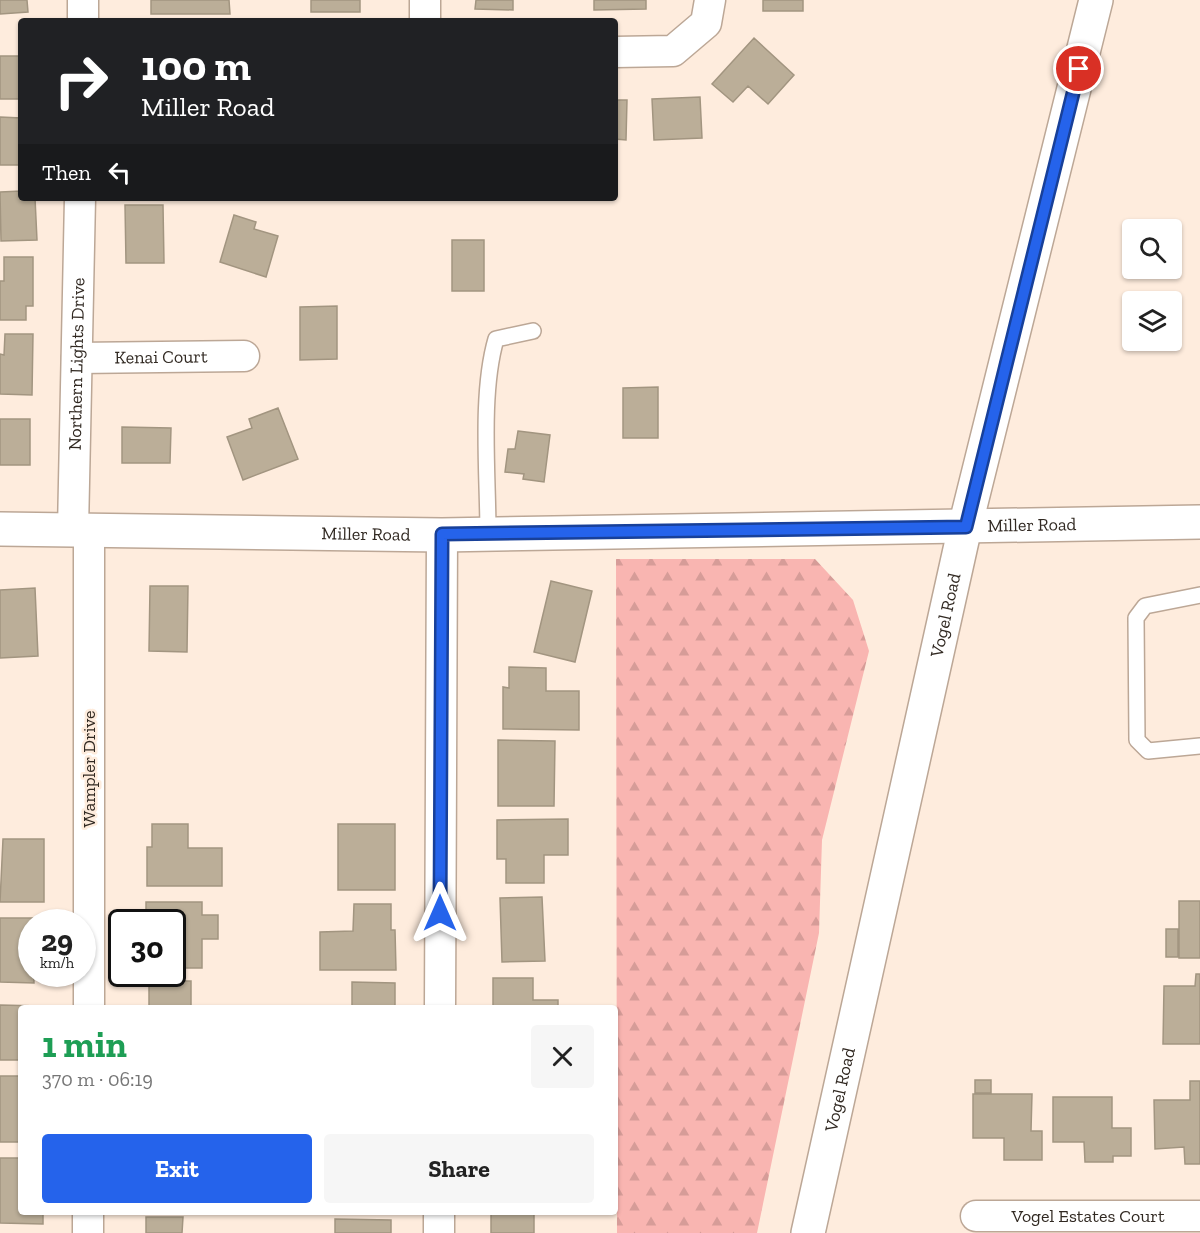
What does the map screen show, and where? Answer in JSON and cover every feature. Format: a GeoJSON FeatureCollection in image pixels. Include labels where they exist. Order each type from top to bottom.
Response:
{"type":"FeatureCollection","features":[{"type":"Feature","properties":{"kind":"main road","name":"Vogel Road"},"geometry":{"type":"LineString","coordinates":[[808,1233],[966,527],[1096,0]]}},
{"type":"Feature","properties":{"kind":"main road","name":"Miller Road"},"geometry":{"type":"LineString","coordinates":[[0,529],[488,534],[1200,522]]}},
{"type":"Feature","properties":{"kind":"street"},"geometry":{"type":"LineString","coordinates":[[82,0],[82,18]]}},
{"type":"Feature","properties":{"kind":"street"},"geometry":{"type":"LineString","coordinates":[[425,0],[425,18]]}},
{"type":"Feature","properties":{"kind":"street"},"geometry":{"type":"LineString","coordinates":[[618,52],[673,51],[706,23],[710,0]]}},
{"type":"Feature","properties":{"kind":"street","name":"Northern Lights Drive"},"geometry":{"type":"LineString","coordinates":[[80,201],[77,358],[81,530]]}},
{"type":"Feature","properties":{"kind":"street","name":"Kenai Court"},"geometry":{"type":"LineString","coordinates":[[77,358],[244,356]]}},
{"type":"Feature","properties":{"kind":"street","name":"Wampler Drive"},"geometry":{"type":"LineString","coordinates":[[81,530],[89,1005]]}},
{"type":"Feature","properties":{"kind":"street"},"geometry":{"type":"LineString","coordinates":[[440,1005],[442,534]]}},
{"type":"Feature","properties":{"kind":"street"},"geometry":{"type":"LineString","coordinates":[[88,1215],[88,1233]]}},
{"type":"Feature","properties":{"kind":"street"},"geometry":{"type":"LineString","coordinates":[[439,1215],[439,1233]]}},
{"type":"Feature","properties":{"kind":"street","name":"Vogel Estates Court"},"geometry":{"type":"LineString","coordinates":[[976,1216],[1200,1216]]}},
{"type":"Feature","properties":{"kind":"lane"},"geometry":{"type":"LineString","coordinates":[[488,534],[488,404],[491,355],[496,339],[533,331]]}},
{"type":"Feature","properties":{"kind":"lane"},"geometry":{"type":"LineString","coordinates":[[1200,595],[1145,606],[1136,618],[1137,740],[1148,751],[1200,746]]}},
{"type":"Feature","properties":{"kind":"green space"},"geometry":{"type":"Polygon","coordinates":[[[616,559],[815,559],[853,600],[869,651],[822,840],[819,933],[757,1233],[617,1233],[616,559]]]}},
{"type":"Feature","properties":{"kind":"building"},"geometry":{"type":"Polygon","coordinates":[[[0,0],[27,0],[28,12],[0,14],[0,0]]]}},
{"type":"Feature","properties":{"kind":"building"},"geometry":{"type":"Polygon","coordinates":[[[151,0],[229,0],[230,14],[151,14],[151,0]]]}},
{"type":"Feature","properties":{"kind":"building"},"geometry":{"type":"Polygon","coordinates":[[[311,0],[360,0],[360,12],[311,12],[311,0]]]}},
{"type":"Feature","properties":{"kind":"building"},"geometry":{"type":"Polygon","coordinates":[[[476,0],[513,0],[513,10],[475,9],[476,0]]]}},
{"type":"Feature","properties":{"kind":"building"},"geometry":{"type":"Polygon","coordinates":[[[594,0],[646,0],[646,9],[594,10],[594,0]]]}},
{"type":"Feature","properties":{"kind":"building"},"geometry":{"type":"Polygon","coordinates":[[[763,0],[803,0],[803,11],[763,11],[763,0]]]}},
{"type":"Feature","properties":{"kind":"building"},"geometry":{"type":"Polygon","coordinates":[[[754,38],[794,75],[768,104],[748,86],[733,102],[712,84],[754,38]]]}},
{"type":"Feature","properties":{"kind":"building"},"geometry":{"type":"Polygon","coordinates":[[[0,56],[18,56],[18,99],[0,99],[0,56]]]}},
{"type":"Feature","properties":{"kind":"building"},"geometry":{"type":"Polygon","coordinates":[[[700,97],[702,138],[654,140],[652,99],[700,97]]]}},
{"type":"Feature","properties":{"kind":"building"},"geometry":{"type":"Polygon","coordinates":[[[618,100],[627,100],[626,140],[618,139],[618,100]]]}},
{"type":"Feature","properties":{"kind":"building"},"geometry":{"type":"Polygon","coordinates":[[[0,117],[18,118],[18,165],[0,165],[0,117]]]}},
{"type":"Feature","properties":{"kind":"building"},"geometry":{"type":"Polygon","coordinates":[[[18,191],[18,201],[35,201],[37,240],[1,241],[0,192],[18,191]]]}},
{"type":"Feature","properties":{"kind":"building"},"geometry":{"type":"Polygon","coordinates":[[[125,205],[163,205],[164,263],[126,263],[125,205]]]}},
{"type":"Feature","properties":{"kind":"building"},"geometry":{"type":"Polygon","coordinates":[[[234,215],[256,222],[254,229],[278,236],[266,277],[220,262],[234,215]]]}},
{"type":"Feature","properties":{"kind":"building"},"geometry":{"type":"Polygon","coordinates":[[[452,240],[484,240],[484,291],[452,291],[452,240]]]}},
{"type":"Feature","properties":{"kind":"building"},"geometry":{"type":"Polygon","coordinates":[[[4,257],[33,257],[33,306],[26,306],[26,320],[0,320],[0,281],[4,281],[4,257]]]}},
{"type":"Feature","properties":{"kind":"building"},"geometry":{"type":"Polygon","coordinates":[[[337,306],[337,359],[300,360],[300,307],[337,306]]]}},
{"type":"Feature","properties":{"kind":"building"},"geometry":{"type":"Polygon","coordinates":[[[5,334],[33,334],[32,395],[0,394],[0,354],[4,355],[5,334]]]}},
{"type":"Feature","properties":{"kind":"building"},"geometry":{"type":"Polygon","coordinates":[[[658,387],[658,438],[623,438],[623,388],[658,387]]]}},
{"type":"Feature","properties":{"kind":"building"},"geometry":{"type":"Polygon","coordinates":[[[278,408],[298,459],[243,480],[227,437],[252,428],[249,419],[278,408]]]}},
{"type":"Feature","properties":{"kind":"building"},"geometry":{"type":"Polygon","coordinates":[[[0,419],[30,419],[30,465],[0,465],[0,419]]]}},
{"type":"Feature","properties":{"kind":"building"},"geometry":{"type":"Polygon","coordinates":[[[122,427],[171,428],[170,463],[122,463],[122,427]]]}},
{"type":"Feature","properties":{"kind":"building"},"geometry":{"type":"Polygon","coordinates":[[[518,431],[550,435],[544,482],[523,479],[524,474],[505,472],[508,449],[515,449],[518,431]]]}},
{"type":"Feature","properties":{"kind":"building"},"geometry":{"type":"Polygon","coordinates":[[[551,581],[592,591],[575,662],[534,652],[551,581]]]}},
{"type":"Feature","properties":{"kind":"building"},"geometry":{"type":"Polygon","coordinates":[[[150,586],[188,586],[187,652],[149,651],[150,586]]]}},
{"type":"Feature","properties":{"kind":"building"},"geometry":{"type":"Polygon","coordinates":[[[35,588],[38,656],[0,658],[0,590],[35,588]]]}},
{"type":"Feature","properties":{"kind":"building"},"geometry":{"type":"Polygon","coordinates":[[[509,667],[546,668],[546,691],[579,691],[579,730],[503,729],[503,687],[509,688],[509,667]]]}},
{"type":"Feature","properties":{"kind":"building"},"geometry":{"type":"Polygon","coordinates":[[[498,740],[555,741],[554,806],[498,806],[498,740]]]}},
{"type":"Feature","properties":{"kind":"building"},"geometry":{"type":"Polygon","coordinates":[[[568,819],[568,855],[544,855],[544,883],[506,883],[506,859],[497,859],[497,820],[568,819]]]}},
{"type":"Feature","properties":{"kind":"building"},"geometry":{"type":"Polygon","coordinates":[[[152,824],[188,824],[188,848],[222,848],[222,886],[147,886],[147,847],[152,847],[152,824]]]}},
{"type":"Feature","properties":{"kind":"building"},"geometry":{"type":"Polygon","coordinates":[[[338,824],[395,824],[395,890],[338,890],[338,824]]]}},
{"type":"Feature","properties":{"kind":"building"},"geometry":{"type":"Polygon","coordinates":[[[3,839],[44,839],[44,902],[0,902],[3,839]]]}},
{"type":"Feature","properties":{"kind":"building"},"geometry":{"type":"Polygon","coordinates":[[[542,897],[545,961],[502,962],[500,898],[542,897]]]}},
{"type":"Feature","properties":{"kind":"building"},"geometry":{"type":"Polygon","coordinates":[[[1179,901],[1200,901],[1200,958],[1179,958],[1179,901]]]}},
{"type":"Feature","properties":{"kind":"building"},"geometry":{"type":"Polygon","coordinates":[[[146,902],[202,902],[202,915],[218,915],[218,939],[202,939],[202,968],[186,968],[186,909],[146,909],[146,902]]]}},
{"type":"Feature","properties":{"kind":"building"},"geometry":{"type":"Polygon","coordinates":[[[354,904],[391,904],[391,930],[395,930],[396,970],[320,970],[320,932],[353,931],[354,904]]]}},
{"type":"Feature","properties":{"kind":"building"},"geometry":{"type":"Polygon","coordinates":[[[0,918],[18,918],[18,983],[0,982],[0,918]]]}},
{"type":"Feature","properties":{"kind":"building"},"geometry":{"type":"Polygon","coordinates":[[[1166,929],[1178,929],[1178,957],[1166,957],[1166,929]]]}},
{"type":"Feature","properties":{"kind":"building"},"geometry":{"type":"Polygon","coordinates":[[[1196,974],[1200,974],[1200,1044],[1163,1044],[1164,986],[1195,986],[1196,974]]]}},
{"type":"Feature","properties":{"kind":"building"},"geometry":{"type":"Polygon","coordinates":[[[493,978],[533,978],[533,1000],[558,1000],[558,1005],[493,1005],[493,978]]]}},
{"type":"Feature","properties":{"kind":"building"},"geometry":{"type":"Polygon","coordinates":[[[186,981],[191,981],[191,1005],[149,1005],[149,987],[186,987],[186,981]]]}},
{"type":"Feature","properties":{"kind":"building"},"geometry":{"type":"Polygon","coordinates":[[[352,982],[395,983],[395,1005],[352,1005],[352,982]]]}},
{"type":"Feature","properties":{"kind":"building"},"geometry":{"type":"Polygon","coordinates":[[[0,1005],[18,1005],[18,1060],[0,1060],[0,1005]]]}},
{"type":"Feature","properties":{"kind":"building"},"geometry":{"type":"Polygon","coordinates":[[[0,1076],[18,1076],[18,1142],[0,1142],[0,1076]]]}},
{"type":"Feature","properties":{"kind":"building"},"geometry":{"type":"Polygon","coordinates":[[[975,1080],[991,1080],[991,1093],[975,1093],[975,1080]]]}},
{"type":"Feature","properties":{"kind":"building"},"geometry":{"type":"Polygon","coordinates":[[[1190,1081],[1200,1081],[1200,1164],[1185,1164],[1184,1147],[1155,1149],[1154,1100],[1190,1100],[1190,1081]]]}},
{"type":"Feature","properties":{"kind":"building"},"geometry":{"type":"Polygon","coordinates":[[[973,1094],[1032,1094],[1031,1131],[1042,1131],[1042,1160],[1004,1160],[1004,1138],[973,1138],[973,1094]]]}},
{"type":"Feature","properties":{"kind":"building"},"geometry":{"type":"Polygon","coordinates":[[[1053,1097],[1112,1097],[1112,1128],[1131,1128],[1131,1156],[1113,1156],[1113,1162],[1085,1162],[1084,1142],[1053,1142],[1053,1097]]]}},
{"type":"Feature","properties":{"kind":"building"},"geometry":{"type":"Polygon","coordinates":[[[0,1158],[18,1158],[18,1215],[43,1215],[43,1224],[0,1223],[0,1158]]]}},
{"type":"Feature","properties":{"kind":"building"},"geometry":{"type":"Polygon","coordinates":[[[491,1215],[534,1215],[534,1233],[491,1233],[491,1215]]]}},
{"type":"Feature","properties":{"kind":"building"},"geometry":{"type":"Polygon","coordinates":[[[146,1217],[183,1217],[182,1233],[146,1233],[146,1217]]]}},
{"type":"Feature","properties":{"kind":"building"},"geometry":{"type":"Polygon","coordinates":[[[335,1219],[391,1220],[391,1233],[335,1233],[335,1219]]]}},
{"type":"Feature","properties":{"kind":"route"},"geometry":{"type":"LineString","coordinates":[[440,913],[442,534],[966,527],[1079,69]]}}]}
